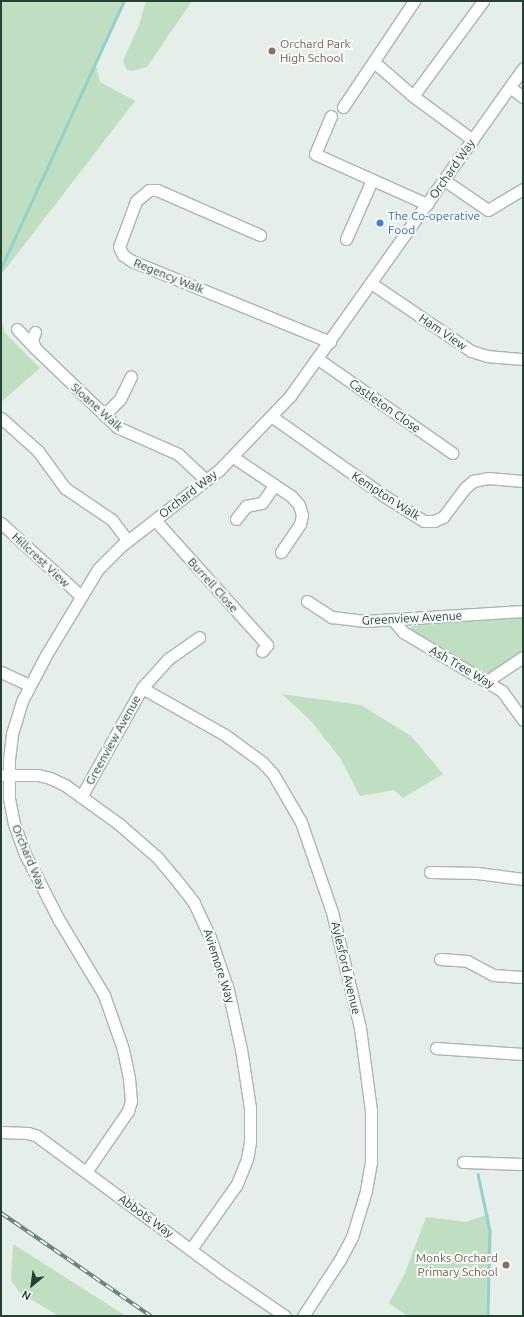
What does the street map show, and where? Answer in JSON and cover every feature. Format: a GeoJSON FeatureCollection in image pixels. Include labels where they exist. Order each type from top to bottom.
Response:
{"type":"FeatureCollection","features":[{"type":"Feature","properties":{"kind":"street"},"geometry":{"type":"LineString","coordinates":[[343,107],[414,1]]}},
{"type":"Feature","properties":{"kind":"street"},"geometry":{"type":"LineString","coordinates":[[413,96],[483,1]]}},
{"type":"Feature","properties":{"kind":"street"},"geometry":{"type":"LineString","coordinates":[[374,62],[413,96],[473,140]]}},
{"type":"Feature","properties":{"kind":"street","name":"Orchard Way"},"geometry":{"type":"LineString","coordinates":[[86,1172],[124,1118],[131,1096],[125,1057],[101,988],[59,920],[20,842],[12,812],[5,775],[12,734],[29,684],[81,596],[103,563],[128,541],[234,457],[271,416],[318,359],[523,68]]}},
{"type":"Feature","properties":{"kind":"street"},"geometry":{"type":"LineString","coordinates":[[510,87],[523,97]]}},
{"type":"Feature","properties":{"kind":"street"},"geometry":{"type":"LineString","coordinates":[[331,116],[314,153],[427,204]]}},
{"type":"Feature","properties":{"kind":"street"},"geometry":{"type":"LineString","coordinates":[[346,239],[372,180]]}},
{"type":"Feature","properties":{"kind":"street"},"geometry":{"type":"LineString","coordinates":[[444,180],[488,210],[523,188]]}},
{"type":"Feature","properties":{"kind":"street","name":"Regency Walk"},"geometry":{"type":"LineString","coordinates":[[260,236],[153,190],[145,191],[139,198],[119,247],[123,255],[132,261],[330,342]]}},
{"type":"Feature","properties":{"kind":"street","name":"Ham View"},"geometry":{"type":"LineString","coordinates":[[371,283],[471,351],[487,356],[523,359]]}},
{"type":"Feature","properties":{"kind":"street","name":"Sloane Walk"},"geometry":{"type":"LineString","coordinates":[[17,329],[104,415],[127,433],[178,454],[206,480]]}},
{"type":"Feature","properties":{"kind":"street"},"geometry":{"type":"LineString","coordinates":[[35,332],[32,340],[35,348]]}},
{"type":"Feature","properties":{"kind":"street","name":"Castleton Close"},"geometry":{"type":"LineString","coordinates":[[318,359],[452,453]]}},
{"type":"Feature","properties":{"kind":"street"},"geometry":{"type":"LineString","coordinates":[[104,415],[120,399],[131,376]]}},
{"type":"Feature","properties":{"kind":"street","name":"Kempton Walk"},"geometry":{"type":"LineString","coordinates":[[271,416],[394,503],[424,521],[434,521],[443,517],[465,488],[473,481],[488,478],[523,481]]}},
{"type":"Feature","properties":{"kind":"street"},"geometry":{"type":"LineString","coordinates":[[1,418],[38,451],[66,488],[112,520],[128,541]]}},
{"type":"Feature","properties":{"kind":"street"},"geometry":{"type":"LineString","coordinates":[[234,457],[296,501],[302,515],[298,529],[281,552]]}},
{"type":"Feature","properties":{"kind":"street"},"geometry":{"type":"LineString","coordinates":[[236,519],[246,506],[262,503],[274,485]]}},
{"type":"Feature","properties":{"kind":"street","name":"Burrell Close"},"geometry":{"type":"LineString","coordinates":[[155,520],[267,645],[262,651]]}},
{"type":"Feature","properties":{"kind":"street","name":"Hillcrest View"},"geometry":{"type":"LineString","coordinates":[[1,523],[81,596]]}},
{"type":"Feature","properties":{"kind":"street","name":"Greenview Avenue"},"geometry":{"type":"LineString","coordinates":[[307,601],[325,614],[337,618],[394,621],[523,611]]}},
{"type":"Feature","properties":{"kind":"street","name":"Ash Tree Way"},"geometry":{"type":"LineString","coordinates":[[394,621],[403,632],[502,691],[523,720]]}},
{"type":"Feature","properties":{"kind":"street","name":"Greenview Avenue"},"geometry":{"type":"LineString","coordinates":[[81,797],[142,688],[168,659],[200,638]]}},
{"type":"Feature","properties":{"kind":"street"},"geometry":{"type":"LineString","coordinates":[[487,681],[523,657]]}},
{"type":"Feature","properties":{"kind":"street"},"geometry":{"type":"LineString","coordinates":[[1,672],[29,684]]}},
{"type":"Feature","properties":{"kind":"street","name":"Aylesford Avenue"},"geometry":{"type":"LineString","coordinates":[[142,688],[224,735],[262,762],[272,774],[304,828],[332,912],[360,1028],[371,1110],[371,1162],[366,1191],[352,1237],[303,1316]]}},
{"type":"Feature","properties":{"kind":"street","name":"Aviemore Way"},"geometry":{"type":"LineString","coordinates":[[5,775],[38,775],[50,778],[81,797],[139,840],[188,893],[210,936],[235,1018],[250,1108],[247,1159],[228,1199],[191,1249]]}},
{"type":"Feature","properties":{"kind":"street"},"geometry":{"type":"LineString","coordinates":[[430,872],[477,873],[523,879]]}},
{"type":"Feature","properties":{"kind":"street"},"geometry":{"type":"LineString","coordinates":[[440,959],[467,961],[493,975],[523,977]]}},
{"type":"Feature","properties":{"kind":"street"},"geometry":{"type":"LineString","coordinates":[[436,1048],[523,1054]]}},
{"type":"Feature","properties":{"kind":"street","name":"Abbots Way"},"geometry":{"type":"LineString","coordinates":[[1,1132],[28,1133],[37,1136],[285,1316]]}},
{"type":"Feature","properties":{"kind":"street"},"geometry":{"type":"LineString","coordinates":[[463,1162],[523,1164]]}},
{"type":"Feature","properties":{"kind":"green space"},"geometry":{"type":"Polygon","coordinates":[[[1,1],[123,1],[96,65],[100,82],[135,101],[1,275],[1,1]]]}},
{"type":"Feature","properties":{"kind":"green space"},"geometry":{"type":"Polygon","coordinates":[[[146,1],[192,1],[147,67],[132,71],[127,70],[123,61],[139,25],[146,1]]]}},
{"type":"Feature","properties":{"kind":"green space"},"geometry":{"type":"Polygon","coordinates":[[[1,318],[5,333],[40,368],[1,402],[1,318]]]}},
{"type":"Feature","properties":{"kind":"green space"},"geometry":{"type":"Polygon","coordinates":[[[523,615],[523,652],[488,675],[484,675],[409,629],[416,623],[523,615]]]}},
{"type":"Feature","properties":{"kind":"green space"},"geometry":{"type":"Polygon","coordinates":[[[282,694],[361,705],[411,736],[443,774],[403,798],[394,790],[360,796],[340,758],[311,721],[282,694]]]}},
{"type":"Feature","properties":{"kind":"green space"},"geometry":{"type":"Polygon","coordinates":[[[489,1214],[489,1316],[404,1316],[405,1314],[389,1303],[405,1273],[426,1217],[466,1222],[489,1214]]]}},
{"type":"Feature","properties":{"kind":"green space"},"geometry":{"type":"Polygon","coordinates":[[[13,1244],[126,1316],[59,1316],[20,1293],[11,1280],[13,1244]]]}},
{"type":"Feature","properties":{"kind":"waterway"},"geometry":{"type":"LineString","coordinates":[[1,268],[124,1]]}},
{"type":"Feature","properties":{"kind":"waterway"},"geometry":{"type":"LineString","coordinates":[[478,1174],[490,1231],[488,1316]]}},
{"type":"Feature","properties":{"kind":"railway"},"geometry":{"type":"LineString","coordinates":[[1,1213],[151,1316]]}},
{"type":"Feature","properties":{"kind":"place","name":"Orchard Park High School"},"geometry":{"type":"Point","coordinates":[272,51]}},
{"type":"Feature","properties":{"kind":"place","name":"The Co-operative Food"},"geometry":{"type":"Point","coordinates":[380,223]}},
{"type":"Feature","properties":{"kind":"place","name":"Monks Orchard Primary School"},"geometry":{"type":"Point","coordinates":[506,1265]}}]}
